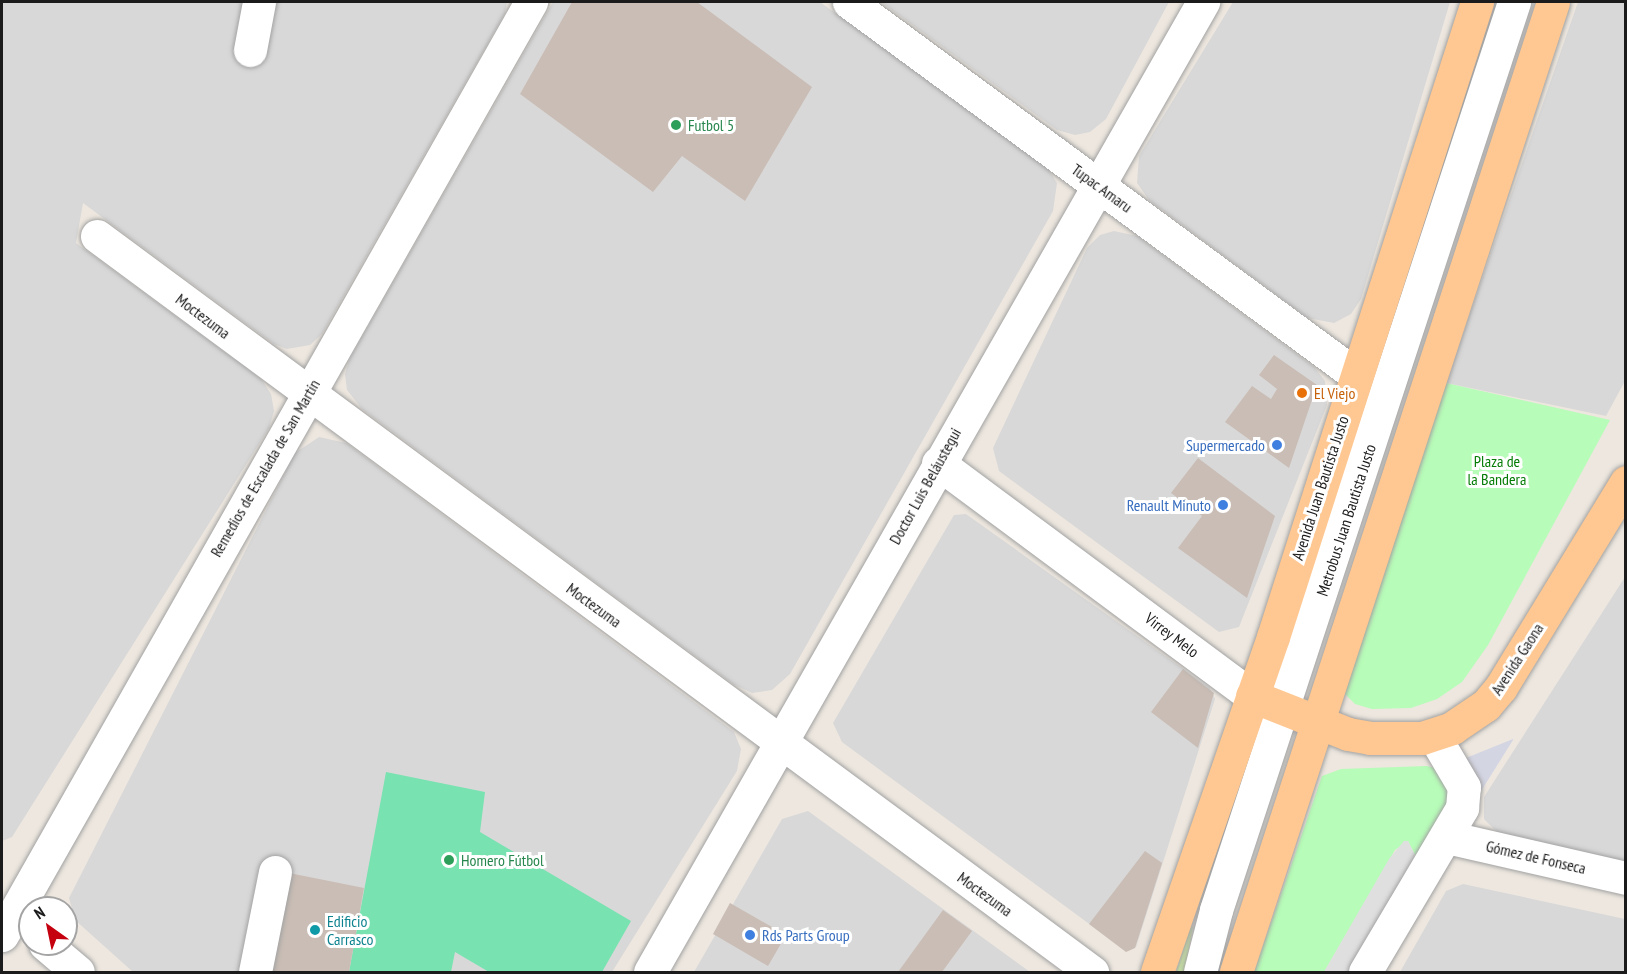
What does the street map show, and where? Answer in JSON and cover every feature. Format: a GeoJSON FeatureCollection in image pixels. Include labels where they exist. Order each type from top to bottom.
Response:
{"type":"FeatureCollection","features":[{"type":"Feature","properties":{"kind":"main road","name":"Avenida Juan Bautista Justo"},"geometry":{"type":"LineString","coordinates":[[1157,972],[1252,696],[1477,2]]}},
{"type":"Feature","properties":{"kind":"main road"},"geometry":{"type":"LineString","coordinates":[[1236,972],[1553,2]]}},
{"type":"Feature","properties":{"kind":"main road","name":"Avenida Gaona"},"geometry":{"type":"LineString","coordinates":[[1434,736],[1478,711],[1501,687],[1626,482]]}},
{"type":"Feature","properties":{"kind":"main road","name":"Virrey Melo"},"geometry":{"type":"LineString","coordinates":[[1252,696],[1348,734],[1380,740],[1434,736]]}},
{"type":"Feature","properties":{"kind":"street"},"geometry":{"type":"LineString","coordinates":[[250,50],[259,2]]}},
{"type":"Feature","properties":{"kind":"street","name":"Remedios de Escalada de San Martín"},"geometry":{"type":"LineString","coordinates":[[11,922],[307,394],[531,2]]}},
{"type":"Feature","properties":{"kind":"street","name":"Tupac Amaru"},"geometry":{"type":"LineString","coordinates":[[849,2],[1356,375]]}},
{"type":"Feature","properties":{"kind":"street","name":"Doctor Luis Beláustegui"},"geometry":{"type":"LineString","coordinates":[[650,972],[938,463],[1203,2]]}},
{"type":"Feature","properties":{"kind":"street","name":"Metrobus Juan Bautista Justo"},"geometry":{"type":"LineString","coordinates":[[1200,972],[1216,910],[1284,709],[1514,2]]}},
{"type":"Feature","properties":{"kind":"street","name":"Metrobus Juan Bautista Justo"},"geometry":{"type":"LineString","coordinates":[[1493,66],[1530,2]]}},
{"type":"Feature","properties":{"kind":"street","name":"Moctezuma"},"geometry":{"type":"LineString","coordinates":[[97,236],[307,394],[1092,972]]}},
{"type":"Feature","properties":{"kind":"street","name":"Virrey Melo"},"geometry":{"type":"LineString","coordinates":[[938,463],[1252,696]]}},
{"type":"Feature","properties":{"kind":"street"},"geometry":{"type":"LineString","coordinates":[[1365,972],[1447,837],[1462,808],[1464,787],[1434,736]]}},
{"type":"Feature","properties":{"kind":"street","name":"Gómez de Fonseca"},"geometry":{"type":"LineString","coordinates":[[1447,837],[1626,878]]}},
{"type":"Feature","properties":{"kind":"street"},"geometry":{"type":"LineString","coordinates":[[255,972],[275,872]]}},
{"type":"Feature","properties":{"kind":"street"},"geometry":{"type":"LineString","coordinates":[[59,956],[78,972]]}},
{"type":"Feature","properties":{"kind":"shaded area"},"geometry":{"type":"Polygon","coordinates":[[[2,2],[507,2],[505,13],[322,334],[310,345],[287,349],[274,344],[83,203],[76,243],[261,379],[271,394],[274,411],[269,428],[12,837],[2,841],[2,2]]]}},
{"type":"Feature","properties":{"kind":"shaded area"},"geometry":{"type":"Polygon","coordinates":[[[553,2],[820,2],[1046,166],[1057,183],[1053,211],[790,674],[772,690],[752,693],[733,684],[362,409],[347,390],[345,374],[350,358],[553,2]]]}},
{"type":"Feature","properties":{"kind":"shaded area"},"geometry":{"type":"Polygon","coordinates":[[[881,2],[1169,2],[1106,119],[1090,132],[1075,135],[1057,130],[881,2]]]}},
{"type":"Feature","properties":{"kind":"shaded area"},"geometry":{"type":"Polygon","coordinates":[[[1233,2],[1450,2],[1361,299],[1351,314],[1334,323],[1308,318],[1149,200],[1137,183],[1139,156],[1233,2]]]}},
{"type":"Feature","properties":{"kind":"shaded area"},"geometry":{"type":"Polygon","coordinates":[[[1578,2],[1625,2],[1625,381],[1606,416],[1446,383],[1578,2]]]}},
{"type":"Feature","properties":{"kind":"shaded area"},"geometry":{"type":"Polygon","coordinates":[[[1114,231],[1137,236],[1314,367],[1325,381],[1327,405],[1239,627],[1219,632],[999,471],[993,448],[1087,248],[1100,235],[1114,231]]]}},
{"type":"Feature","properties":{"kind":"shaded area"},"geometry":{"type":"Polygon","coordinates":[[[319,437],[346,443],[734,732],[741,749],[737,771],[612,972],[133,972],[78,923],[78,896],[70,896],[295,453],[319,437]]]}},
{"type":"Feature","properties":{"kind":"shaded area"},"geometry":{"type":"Polygon","coordinates":[[[966,514],[1210,688],[1215,699],[1136,947],[1126,951],[842,742],[833,723],[954,515],[966,514]]]}},
{"type":"Feature","properties":{"kind":"shaded area"},"geometry":{"type":"Polygon","coordinates":[[[1625,577],[1625,862],[1499,834],[1484,819],[1484,797],[1625,577]]]}},
{"type":"Feature","properties":{"kind":"shaded area"},"geometry":{"type":"Polygon","coordinates":[[[1513,740],[1478,796],[1466,758],[1513,740]]]}},
{"type":"Feature","properties":{"kind":"shaded area"},"geometry":{"type":"Polygon","coordinates":[[[808,811],[1030,972],[694,972],[782,819],[808,811]]]}},
{"type":"Feature","properties":{"kind":"shaded area"},"geometry":{"type":"Polygon","coordinates":[[[1404,841],[1408,841],[1416,857],[1350,972],[1324,972],[1389,859],[1404,841]]]}},
{"type":"Feature","properties":{"kind":"shaded area"},"geometry":{"type":"Polygon","coordinates":[[[1463,884],[1625,919],[1625,972],[1400,972],[1446,891],[1463,884]]]}},
{"type":"Feature","properties":{"kind":"green space","name":"Plaza de la Bandera"},"geometry":{"type":"Polygon","coordinates":[[[1446,383],[1610,420],[1488,645],[1462,682],[1437,699],[1411,708],[1372,709],[1355,704],[1344,693],[1446,383]]]}},
{"type":"Feature","properties":{"kind":"green space"},"geometry":{"type":"Polygon","coordinates":[[[1427,766],[1435,768],[1452,797],[1416,857],[1408,841],[1395,850],[1324,972],[1254,972],[1322,776],[1341,769],[1427,766]]]}},
{"type":"Feature","properties":{"kind":"green space","name":"Homero Fútbol"},"geometry":{"type":"Polygon","coordinates":[[[386,772],[485,792],[480,832],[631,921],[602,972],[489,972],[455,952],[451,972],[349,972],[386,772]]]}},
{"type":"Feature","properties":{"kind":"green space"},"geometry":{"type":"Polygon","coordinates":[[[1193,926],[1185,972],[1176,972],[1190,929],[1193,926]]]}},
{"type":"Feature","properties":{"kind":"building","name":"Futbol 5"},"geometry":{"type":"Polygon","coordinates":[[[572,2],[697,2],[812,87],[745,201],[682,156],[653,192],[520,94],[572,2]]]}},
{"type":"Feature","properties":{"kind":"building","name":"Supermercado"},"geometry":{"type":"Polygon","coordinates":[[[1274,355],[1317,385],[1289,468],[1225,422],[1252,386],[1271,399],[1277,389],[1259,375],[1274,355]]]}},
{"type":"Feature","properties":{"kind":"building"},"geometry":{"type":"Polygon","coordinates":[[[1198,458],[1275,516],[1247,598],[1178,548],[1202,516],[1171,493],[1198,458]]]}},
{"type":"Feature","properties":{"kind":"building"},"geometry":{"type":"Polygon","coordinates":[[[1183,669],[1214,693],[1198,748],[1151,712],[1183,669]]]}},
{"type":"Feature","properties":{"kind":"building"},"geometry":{"type":"Polygon","coordinates":[[[1145,851],[1162,863],[1135,948],[1126,952],[1089,924],[1145,851]]]}},
{"type":"Feature","properties":{"kind":"building","name":"Edificio Carrasco"},"geometry":{"type":"Polygon","coordinates":[[[284,872],[364,888],[349,972],[265,972],[284,872]]]}},
{"type":"Feature","properties":{"kind":"building","name":"Rds Parts Group"},"geometry":{"type":"Polygon","coordinates":[[[730,903],[786,935],[768,966],[713,934],[730,903]]]}},
{"type":"Feature","properties":{"kind":"building"},"geometry":{"type":"Polygon","coordinates":[[[943,910],[972,931],[942,972],[898,972],[943,910]]]}},
{"type":"Feature","properties":{"kind":"place","name":"Futbol 5"},"geometry":{"type":"Point","coordinates":[676,125]}},
{"type":"Feature","properties":{"kind":"place","name":"El Viejo"},"geometry":{"type":"Point","coordinates":[1302,393]}},
{"type":"Feature","properties":{"kind":"place","name":"Supermercado"},"geometry":{"type":"Point","coordinates":[1277,445]}},
{"type":"Feature","properties":{"kind":"place","name":"Renault Minuto"},"geometry":{"type":"Point","coordinates":[1223,505]}},
{"type":"Feature","properties":{"kind":"place","name":"Homero Fútbol"},"geometry":{"type":"Point","coordinates":[449,860]}},
{"type":"Feature","properties":{"kind":"place","name":"Edificio Carrasco"},"geometry":{"type":"Point","coordinates":[315,930]}},
{"type":"Feature","properties":{"kind":"place","name":"Rds Parts Group"},"geometry":{"type":"Point","coordinates":[750,935]}}]}
